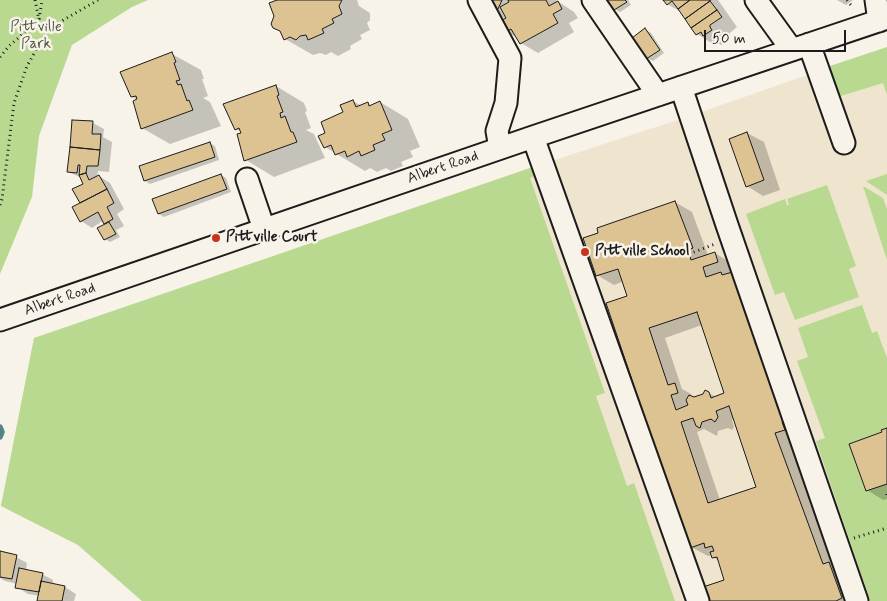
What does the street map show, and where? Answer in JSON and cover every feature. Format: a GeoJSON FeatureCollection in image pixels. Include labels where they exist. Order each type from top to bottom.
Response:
{"type":"FeatureCollection","features":[{"type":"Feature","properties":{"kind":"street"},"geometry":{"type":"LineString","coordinates":[[479,0],[510,58],[506,104],[497,131],[500,148]]}},
{"type":"Feature","properties":{"kind":"street"},"geometry":{"type":"LineString","coordinates":[[593,0],[658,95]]}},
{"type":"Feature","properties":{"kind":"street"},"geometry":{"type":"LineString","coordinates":[[756,0],[801,47],[844,143]]}},
{"type":"Feature","properties":{"kind":"street","name":"Albert Road"},"geometry":{"type":"LineString","coordinates":[[0,320],[500,148],[801,47],[881,13]]}},
{"type":"Feature","properties":{"kind":"street"},"geometry":{"type":"LineString","coordinates":[[681,87],[857,601]]}},
{"type":"Feature","properties":{"kind":"street"},"geometry":{"type":"LineString","coordinates":[[533,137],[698,601]]}},
{"type":"Feature","properties":{"kind":"street"},"geometry":{"type":"LineString","coordinates":[[247,179],[264,230]]}},
{"type":"Feature","properties":{"kind":"path"},"geometry":{"type":"LineString","coordinates":[[35,0],[38,20],[48,29]]}},
{"type":"Feature","properties":{"kind":"path"},"geometry":{"type":"LineString","coordinates":[[0,57],[9,46],[38,20],[42,0]]}},
{"type":"Feature","properties":{"kind":"path"},"geometry":{"type":"LineString","coordinates":[[0,205],[14,103],[27,66],[48,29],[98,0]]}},
{"type":"Feature","properties":{"kind":"path"},"geometry":{"type":"LineString","coordinates":[[848,540],[887,528]]}},
{"type":"Feature","properties":{"kind":"shaded area","name":"Pittville School"},"geometry":{"type":"Polygon","coordinates":[[[887,47],[887,601],[142,601],[78,545],[1,506],[34,338],[533,167],[690,116],[887,47]]]}},
{"type":"Feature","properties":{"kind":"green space","name":"Pittville Park"},"geometry":{"type":"Polygon","coordinates":[[[0,0],[148,0],[132,7],[72,45],[39,136],[32,197],[0,274],[0,0]]]}},
{"type":"Feature","properties":{"kind":"green space"},"geometry":{"type":"Polygon","coordinates":[[[887,47],[887,95],[883,83],[834,98],[824,68],[887,47]]]}},
{"type":"Feature","properties":{"kind":"green space"},"geometry":{"type":"Polygon","coordinates":[[[533,167],[537,175],[530,178],[605,393],[596,396],[627,486],[634,483],[675,601],[142,601],[78,545],[1,506],[34,338],[533,167]]]}},
{"type":"Feature","properties":{"kind":"green space"},"geometry":{"type":"Polygon","coordinates":[[[887,174],[887,195],[866,181],[887,174]]]}},
{"type":"Feature","properties":{"kind":"green space"},"geometry":{"type":"Polygon","coordinates":[[[827,185],[856,266],[849,269],[859,297],[795,320],[784,292],[775,295],[746,214],[785,199],[787,205],[789,205],[787,199],[827,185]]]}},
{"type":"Feature","properties":{"kind":"green space"},"geometry":{"type":"Polygon","coordinates":[[[863,186],[883,198],[887,209],[887,260],[863,186]]]}},
{"type":"Feature","properties":{"kind":"green space"},"geometry":{"type":"Polygon","coordinates":[[[862,305],[872,333],[877,331],[887,358],[887,601],[870,601],[816,441],[825,438],[797,361],[808,357],[798,328],[862,305]]]}},
{"type":"Feature","properties":{"kind":"building"},"geometry":{"type":"Polygon","coordinates":[[[277,0],[342,0],[339,6],[342,14],[332,19],[334,23],[322,29],[324,33],[308,40],[306,35],[300,36],[296,40],[290,37],[284,40],[280,31],[273,28],[271,24],[274,16],[269,3],[277,0]]]}},
{"type":"Feature","properties":{"kind":"building"},"geometry":{"type":"Polygon","coordinates":[[[485,0],[502,0],[498,9],[492,13],[485,0]]]}},
{"type":"Feature","properties":{"kind":"building"},"geometry":{"type":"Polygon","coordinates":[[[508,0],[546,0],[549,6],[558,1],[562,9],[553,14],[558,23],[520,44],[511,29],[506,32],[500,21],[506,18],[500,7],[509,2],[508,0]]]}},
{"type":"Feature","properties":{"kind":"building"},"geometry":{"type":"Polygon","coordinates":[[[607,0],[625,0],[627,2],[614,10],[607,0]]]}},
{"type":"Feature","properties":{"kind":"building"},"geometry":{"type":"Polygon","coordinates":[[[663,0],[690,0],[678,9],[672,1],[667,5],[663,0]]]}},
{"type":"Feature","properties":{"kind":"building"},"geometry":{"type":"Polygon","coordinates":[[[690,0],[710,1],[685,19],[678,9],[690,0]]]}},
{"type":"Feature","properties":{"kind":"building"},"geometry":{"type":"Polygon","coordinates":[[[710,1],[717,10],[691,28],[685,19],[710,1]]]}},
{"type":"Feature","properties":{"kind":"building"},"geometry":{"type":"Polygon","coordinates":[[[717,10],[722,17],[710,25],[712,30],[703,36],[701,32],[696,35],[691,28],[717,10]]]}},
{"type":"Feature","properties":{"kind":"building"},"geometry":{"type":"Polygon","coordinates":[[[645,28],[660,50],[646,59],[632,38],[645,28]]]}},
{"type":"Feature","properties":{"kind":"building"},"geometry":{"type":"Polygon","coordinates":[[[172,52],[180,80],[176,81],[178,85],[181,84],[187,101],[189,100],[193,110],[141,129],[133,101],[137,99],[136,96],[131,97],[120,72],[172,52]]]}},
{"type":"Feature","properties":{"kind":"building"},"geometry":{"type":"Polygon","coordinates":[[[276,85],[279,95],[277,96],[283,112],[280,113],[281,118],[285,116],[297,142],[244,161],[237,134],[241,133],[239,128],[235,130],[223,104],[276,85]]]}},
{"type":"Feature","properties":{"kind":"building"},"geometry":{"type":"Polygon","coordinates":[[[353,100],[356,107],[368,102],[369,106],[380,101],[392,130],[382,134],[385,140],[373,145],[375,150],[361,156],[359,151],[347,157],[345,151],[335,155],[331,145],[324,148],[318,136],[325,133],[321,122],[343,112],[340,105],[353,100]]]}},
{"type":"Feature","properties":{"kind":"building"},"geometry":{"type":"Polygon","coordinates":[[[72,120],[93,121],[92,134],[101,134],[100,150],[70,147],[72,120]]]}},
{"type":"Feature","properties":{"kind":"building"},"geometry":{"type":"Polygon","coordinates":[[[747,132],[764,180],[746,187],[729,139],[747,132]]]}},
{"type":"Feature","properties":{"kind":"building"},"geometry":{"type":"Polygon","coordinates":[[[210,142],[215,157],[144,181],[139,166],[210,142]]]}},
{"type":"Feature","properties":{"kind":"building"},"geometry":{"type":"Polygon","coordinates":[[[70,147],[100,150],[98,166],[87,166],[86,173],[79,175],[80,165],[78,165],[77,173],[67,172],[70,147]]]}},
{"type":"Feature","properties":{"kind":"building"},"geometry":{"type":"Polygon","coordinates":[[[86,173],[89,180],[99,175],[107,189],[80,203],[72,189],[83,184],[79,175],[86,173]]]}},
{"type":"Feature","properties":{"kind":"building"},"geometry":{"type":"Polygon","coordinates":[[[221,174],[227,189],[158,214],[152,199],[221,174]]]}},
{"type":"Feature","properties":{"kind":"building"},"geometry":{"type":"Polygon","coordinates":[[[107,189],[114,203],[107,207],[113,219],[104,224],[98,212],[80,222],[72,207],[107,189]]]}},
{"type":"Feature","properties":{"kind":"building"},"geometry":{"type":"Polygon","coordinates":[[[675,201],[693,248],[688,250],[691,260],[715,252],[718,262],[703,267],[706,277],[721,272],[722,275],[736,271],[759,342],[755,343],[757,347],[764,345],[790,419],[782,422],[785,430],[775,433],[823,564],[829,562],[842,598],[836,601],[701,601],[697,589],[724,580],[717,557],[712,558],[710,552],[714,551],[712,546],[705,548],[704,543],[690,548],[656,448],[651,450],[635,403],[639,401],[606,303],[627,296],[618,269],[596,276],[583,238],[598,233],[597,228],[675,201]],[[697,312],[649,328],[668,385],[675,383],[678,393],[671,395],[676,410],[688,405],[686,400],[689,395],[694,397],[703,394],[705,390],[709,392],[711,398],[724,393],[697,312]],[[729,406],[716,411],[718,417],[715,422],[711,419],[702,422],[700,428],[696,426],[693,418],[681,422],[708,503],[756,487],[729,406]]]}},
{"type":"Feature","properties":{"kind":"building"},"geometry":{"type":"Polygon","coordinates":[[[109,222],[116,234],[104,240],[97,228],[109,222]]]}},
{"type":"Feature","properties":{"kind":"building"},"geometry":{"type":"Polygon","coordinates":[[[887,428],[887,484],[866,491],[849,444],[882,432],[881,430],[887,428]]]}},
{"type":"Feature","properties":{"kind":"building"},"geometry":{"type":"Polygon","coordinates":[[[0,551],[17,555],[12,579],[0,577],[0,551]]]}},
{"type":"Feature","properties":{"kind":"building"},"geometry":{"type":"Polygon","coordinates":[[[19,568],[43,573],[39,592],[15,588],[19,568]]]}},
{"type":"Feature","properties":{"kind":"building"},"geometry":{"type":"Polygon","coordinates":[[[41,581],[65,586],[62,601],[37,601],[41,581]]]}},
{"type":"Feature","properties":{"kind":"waterway"},"geometry":{"type":"LineString","coordinates":[[0,427],[2,432],[0,437]]}},
{"type":"Feature","properties":{"kind":"place","name":"Pittville Court"},"geometry":{"type":"Point","coordinates":[216,238]}},
{"type":"Feature","properties":{"kind":"place","name":"Pittville School"},"geometry":{"type":"Point","coordinates":[585,252]}}]}
